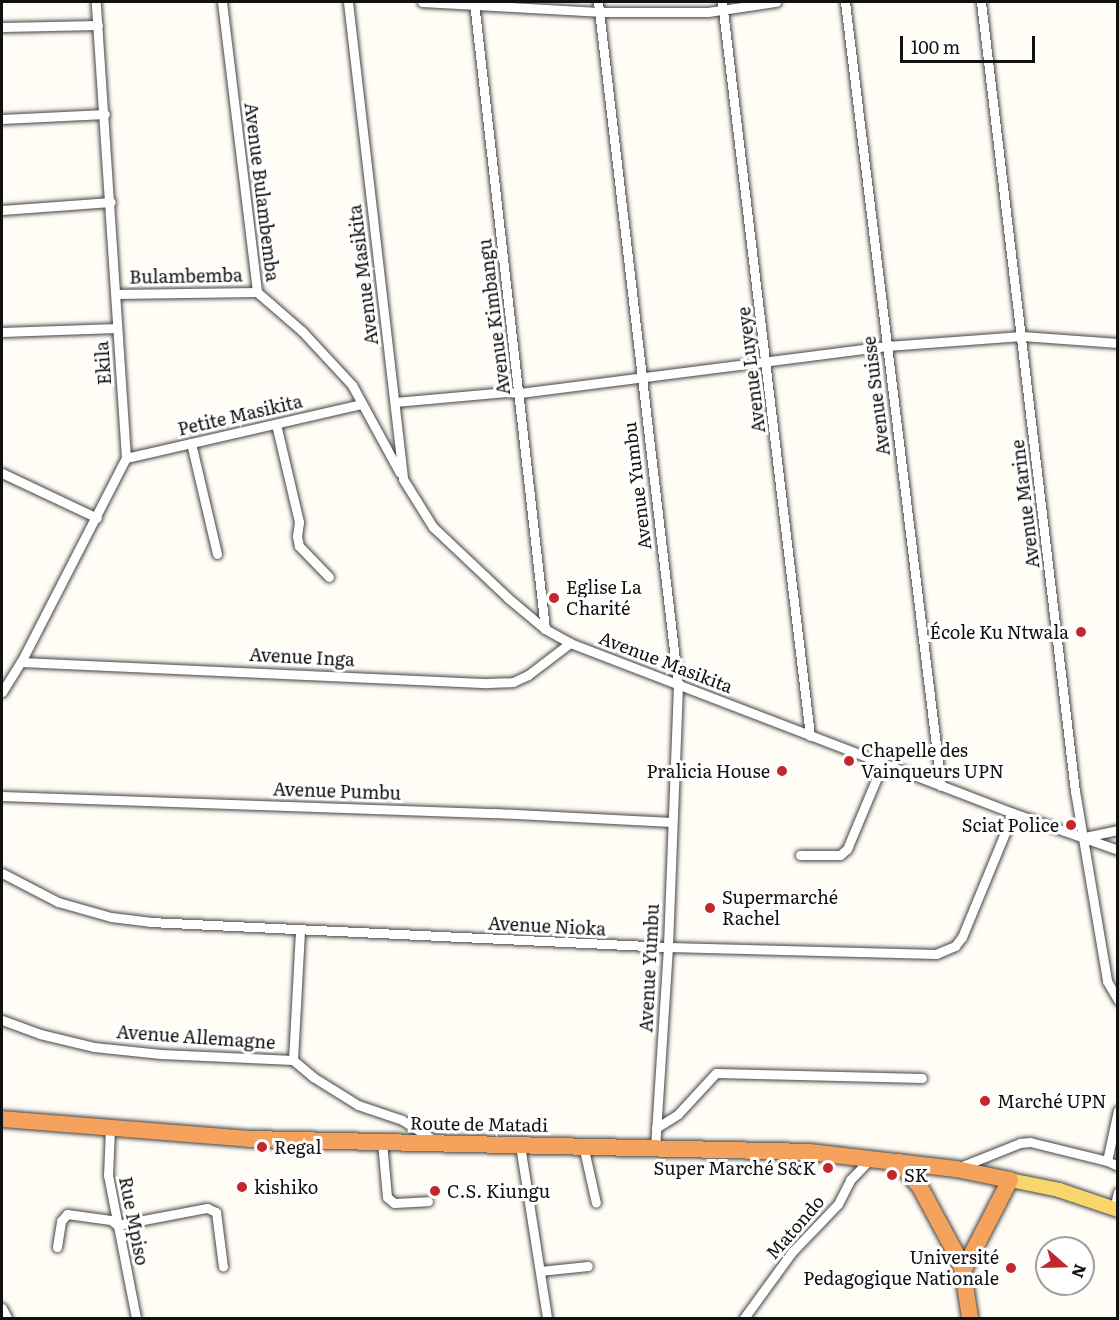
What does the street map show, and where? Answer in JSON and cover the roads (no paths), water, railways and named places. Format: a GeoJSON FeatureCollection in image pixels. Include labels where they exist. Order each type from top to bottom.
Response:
{"type":"FeatureCollection","features":[{"type":"Feature","properties":{"kind":"highway","name":"Route de Matadi"},"geometry":{"type":"LineString","coordinates":[[2,1119],[206,1138],[809,1152],[956,1169],[1010,1180]]}},
{"type":"Feature","properties":{"kind":"highway"},"geometry":{"type":"LineString","coordinates":[[900,1162],[920,1187],[943,1226],[963,1271],[970,1318]]}},
{"type":"Feature","properties":{"kind":"highway"},"geometry":{"type":"LineString","coordinates":[[963,1271],[1010,1180]]}},
{"type":"Feature","properties":{"kind":"main road"},"geometry":{"type":"LineString","coordinates":[[1010,1180],[1059,1190],[1116,1209]]}},
{"type":"Feature","properties":{"kind":"street","name":"Ekila"},"geometry":{"type":"LineString","coordinates":[[2,692],[21,662],[126,458],[111,202],[96,2]]}},
{"type":"Feature","properties":{"kind":"street","name":"Avenue Bulambemba"},"geometry":{"type":"LineString","coordinates":[[222,2],[257,292],[330,359],[352,385],[403,478]]}},
{"type":"Feature","properties":{"kind":"street","name":"Avenue Masikita"},"geometry":{"type":"LineString","coordinates":[[348,2],[403,478],[433,527],[508,598],[545,629],[570,643],[941,786],[1118,850]]}},
{"type":"Feature","properties":{"kind":"street"},"geometry":{"type":"LineString","coordinates":[[422,2],[475,3],[599,12],[708,12],[723,5],[776,2]]}},
{"type":"Feature","properties":{"kind":"street","name":"Avenue Yumbu"},"geometry":{"type":"LineString","coordinates":[[598,2],[678,685],[668,947],[655,1148]]}},
{"type":"Feature","properties":{"kind":"street","name":"Avenue Suisse"},"geometry":{"type":"LineString","coordinates":[[845,2],[868,169],[886,346],[941,786]]}},
{"type":"Feature","properties":{"kind":"street","name":"Avenue Marine"},"geometry":{"type":"LineString","coordinates":[[981,2],[1075,791],[1107,981],[1118,1000]]}},
{"type":"Feature","properties":{"kind":"street","name":"Avenue Kimbangu"},"geometry":{"type":"LineString","coordinates":[[475,3],[545,629]]}},
{"type":"Feature","properties":{"kind":"street","name":"Avenue Luyeye"},"geometry":{"type":"LineString","coordinates":[[723,5],[810,736]]}},
{"type":"Feature","properties":{"kind":"street"},"geometry":{"type":"LineString","coordinates":[[2,27],[98,25]]}},
{"type":"Feature","properties":{"kind":"street"},"geometry":{"type":"LineString","coordinates":[[2,119],[105,114]]}},
{"type":"Feature","properties":{"kind":"street"},"geometry":{"type":"LineString","coordinates":[[2,210],[111,202]]}},
{"type":"Feature","properties":{"kind":"street","name":"Bulambemba"},"geometry":{"type":"LineString","coordinates":[[116,294],[257,292]]}},
{"type":"Feature","properties":{"kind":"street"},"geometry":{"type":"LineString","coordinates":[[2,332],[117,328]]}},
{"type":"Feature","properties":{"kind":"street"},"geometry":{"type":"LineString","coordinates":[[395,402],[507,392],[520,393],[886,346],[1022,336],[1118,343]]}},
{"type":"Feature","properties":{"kind":"street","name":"Petite Masikita"},"geometry":{"type":"LineString","coordinates":[[126,458],[362,404]]}},
{"type":"Feature","properties":{"kind":"street"},"geometry":{"type":"LineString","coordinates":[[276,424],[299,522],[297,536],[299,546],[329,577]]}},
{"type":"Feature","properties":{"kind":"street"},"geometry":{"type":"LineString","coordinates":[[191,443],[217,554]]}},
{"type":"Feature","properties":{"kind":"street"},"geometry":{"type":"LineString","coordinates":[[2,473],[97,518]]}},
{"type":"Feature","properties":{"kind":"street","name":"Avenue Inga"},"geometry":{"type":"LineString","coordinates":[[21,662],[488,683],[513,682],[528,675],[570,643]]}},
{"type":"Feature","properties":{"kind":"street"},"geometry":{"type":"LineString","coordinates":[[800,855],[840,855],[847,849],[883,763]]}},
{"type":"Feature","properties":{"kind":"street","name":"Avenue Pumbu"},"geometry":{"type":"LineString","coordinates":[[2,796],[495,813],[672,822]]}},
{"type":"Feature","properties":{"kind":"street","name":"Avenue Nioka"},"geometry":{"type":"LineString","coordinates":[[2,873],[58,902],[111,917],[150,922],[668,947],[936,954],[946,951],[962,937],[1013,813]]}},
{"type":"Feature","properties":{"kind":"street"},"geometry":{"type":"LineString","coordinates":[[1083,837],[1118,830]]}},
{"type":"Feature","properties":{"kind":"street"},"geometry":{"type":"LineString","coordinates":[[293,1060],[300,931]]}},
{"type":"Feature","properties":{"kind":"street","name":"Avenue Allemagne"},"geometry":{"type":"LineString","coordinates":[[2,1020],[40,1034],[94,1047],[161,1054],[293,1060],[313,1077],[358,1105],[402,1120],[441,1143]]}},
{"type":"Feature","properties":{"kind":"street"},"geometry":{"type":"LineString","coordinates":[[656,1128],[678,1114],[716,1073],[922,1078]]}},
{"type":"Feature","properties":{"kind":"street"},"geometry":{"type":"LineString","coordinates":[[1107,1161],[1118,1110]]}},
{"type":"Feature","properties":{"kind":"street","name":"Rue Mpiso"},"geometry":{"type":"LineString","coordinates":[[110,1128],[108,1175],[136,1318]]}},
{"type":"Feature","properties":{"kind":"street"},"geometry":{"type":"LineString","coordinates":[[382,1142],[387,1197],[394,1203],[428,1201]]}},
{"type":"Feature","properties":{"kind":"street"},"geometry":{"type":"LineString","coordinates":[[956,1169],[1020,1143],[1030,1143],[1107,1161],[1118,1166]]}},
{"type":"Feature","properties":{"kind":"street"},"geometry":{"type":"LineString","coordinates":[[520,1145],[547,1318]]}},
{"type":"Feature","properties":{"kind":"street"},"geometry":{"type":"LineString","coordinates":[[583,1146],[596,1203]]}},
{"type":"Feature","properties":{"kind":"street","name":"Matondo"},"geometry":{"type":"LineString","coordinates":[[744,1318],[792,1252],[838,1204],[850,1180],[872,1158]]}},
{"type":"Feature","properties":{"kind":"street"},"geometry":{"type":"LineString","coordinates":[[1116,1209],[1118,1192]]}},
{"type":"Feature","properties":{"kind":"street"},"geometry":{"type":"LineString","coordinates":[[57,1247],[61,1221],[67,1214],[111,1220],[117,1225],[210,1208],[216,1212],[223,1267]]}},
{"type":"Feature","properties":{"kind":"street"},"geometry":{"type":"LineString","coordinates":[[540,1270],[588,1266]]}},
{"type":"Feature","properties":{"kind":"street"},"geometry":{"type":"LineString","coordinates":[[2,1308],[7,1318]]}},
{"type":"Feature","properties":{"kind":"place","name":"Eglise La Charité"},"geometry":{"type":"Point","coordinates":[554,598]}},
{"type":"Feature","properties":{"kind":"place","name":"École Ku Ntwala"},"geometry":{"type":"Point","coordinates":[1081,632]}},
{"type":"Feature","properties":{"kind":"place","name":"Chapelle des Vainqueurs UPN"},"geometry":{"type":"Point","coordinates":[849,761]}},
{"type":"Feature","properties":{"kind":"place","name":"Pralicia House"},"geometry":{"type":"Point","coordinates":[782,771]}},
{"type":"Feature","properties":{"kind":"place","name":"Sciat Police"},"geometry":{"type":"Point","coordinates":[1071,825]}},
{"type":"Feature","properties":{"kind":"place","name":"Supermarché Rachel"},"geometry":{"type":"Point","coordinates":[710,908]}},
{"type":"Feature","properties":{"kind":"place","name":"Marché UPN"},"geometry":{"type":"Point","coordinates":[985,1101]}},
{"type":"Feature","properties":{"kind":"place","name":"Regal"},"geometry":{"type":"Point","coordinates":[262,1147]}},
{"type":"Feature","properties":{"kind":"place","name":"Super Marché S&K"},"geometry":{"type":"Point","coordinates":[828,1168]}},
{"type":"Feature","properties":{"kind":"place","name":"SK"},"geometry":{"type":"Point","coordinates":[892,1175]}},
{"type":"Feature","properties":{"kind":"place","name":"kishiko"},"geometry":{"type":"Point","coordinates":[242,1187]}},
{"type":"Feature","properties":{"kind":"place","name":"C.S. Kiungu"},"geometry":{"type":"Point","coordinates":[435,1191]}},
{"type":"Feature","properties":{"kind":"place","name":"Université Pedagogique Nationale"},"geometry":{"type":"Point","coordinates":[1011,1268]}}]}
